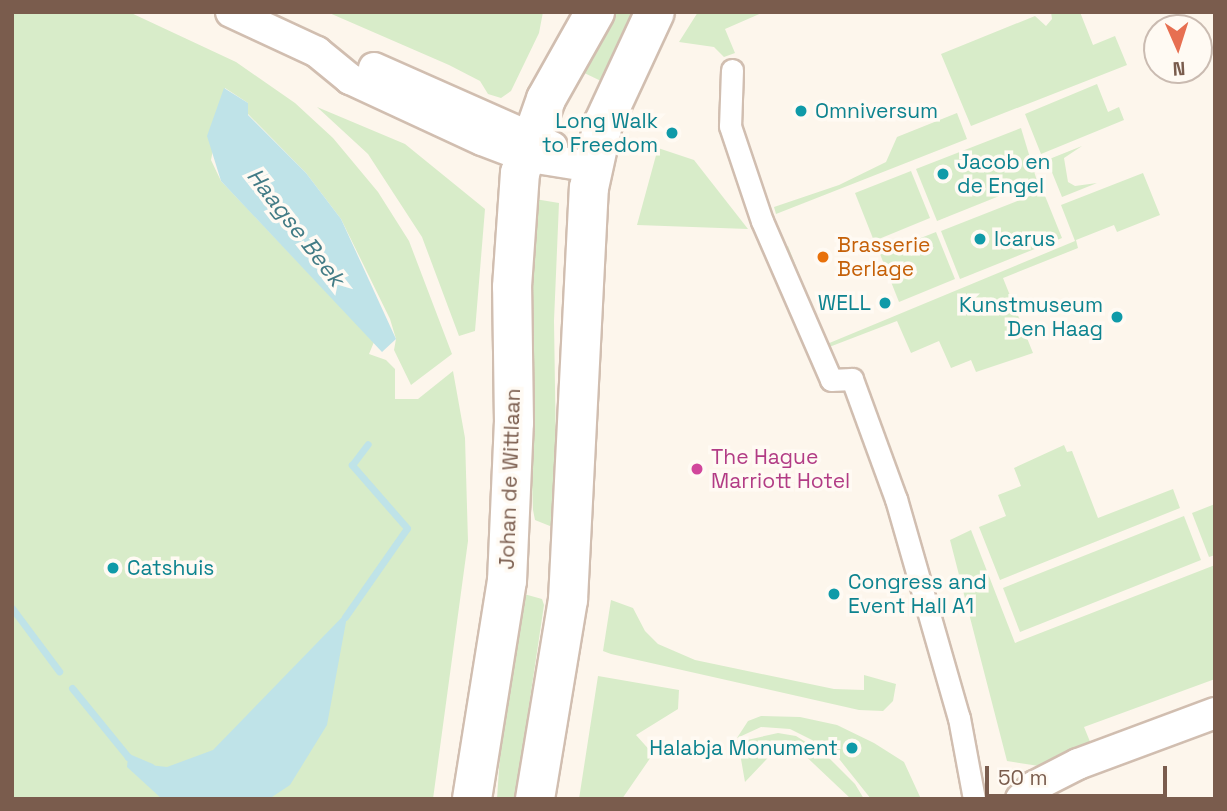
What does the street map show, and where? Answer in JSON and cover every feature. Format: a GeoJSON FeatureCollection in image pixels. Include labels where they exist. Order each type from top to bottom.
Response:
{"type":"FeatureCollection","features":[{"type":"Feature","properties":{"kind":"main road","name":"Johan de Wittlaan"},"geometry":{"type":"LineString","coordinates":[[472,799],[507,581],[514,424],[512,287],[527,147],[564,62],[595,12]]}},
{"type":"Feature","properties":{"kind":"main road"},"geometry":{"type":"LineString","coordinates":[[535,799],[568,600],[582,279],[592,167],[603,124],[655,12]]}},
{"type":"Feature","properties":{"kind":"main road"},"geometry":{"type":"LineString","coordinates":[[507,581],[544,584],[568,600]]}},
{"type":"Feature","properties":{"kind":"street"},"geometry":{"type":"LineString","coordinates":[[231,12],[317,52],[350,79],[527,147],[592,167]]}},
{"type":"Feature","properties":{"kind":"street"},"geometry":{"type":"LineString","coordinates":[[732,70],[730,126],[762,221],[831,380],[852,379],[896,499],[959,718],[974,799]]}},
{"type":"Feature","properties":{"kind":"street"},"geometry":{"type":"LineString","coordinates":[[1021,799],[1035,786],[1078,764],[1215,713]]}},
{"type":"Feature","properties":{"kind":"green space"},"geometry":{"type":"Polygon","coordinates":[[[12,12],[129,12],[236,62],[295,103],[333,138],[378,192],[409,241],[452,354],[411,385],[394,350],[396,339],[390,319],[341,219],[306,173],[248,114],[248,103],[225,88],[211,160],[221,181],[374,342],[369,354],[386,360],[395,369],[395,399],[418,399],[453,371],[465,438],[468,541],[433,799],[12,799],[12,12]]]}},
{"type":"Feature","properties":{"kind":"green space"},"geometry":{"type":"Polygon","coordinates":[[[327,12],[543,12],[539,33],[511,91],[501,98],[488,94],[480,81],[449,65],[327,12]]]}},
{"type":"Feature","properties":{"kind":"green space"},"geometry":{"type":"Polygon","coordinates":[[[607,12],[637,12],[601,81],[576,69],[607,12]]]}},
{"type":"Feature","properties":{"kind":"green space"},"geometry":{"type":"Polygon","coordinates":[[[698,12],[764,12],[725,29],[735,53],[724,57],[714,47],[679,42],[698,12]]]}},
{"type":"Feature","properties":{"kind":"green space"},"geometry":{"type":"Polygon","coordinates":[[[1051,12],[1080,12],[1093,45],[1115,36],[1127,65],[971,126],[941,54],[1035,16],[1046,26],[1052,19],[1051,12]]]}},
{"type":"Feature","properties":{"kind":"green space"},"geometry":{"type":"Polygon","coordinates":[[[1097,84],[1108,112],[1119,107],[1124,120],[1041,154],[1025,114],[1097,84]]]}},
{"type":"Feature","properties":{"kind":"green space"},"geometry":{"type":"Polygon","coordinates":[[[317,107],[405,144],[485,209],[475,331],[459,336],[422,237],[368,154],[317,107]]]}},
{"type":"Feature","properties":{"kind":"green space"},"geometry":{"type":"Polygon","coordinates":[[[957,113],[967,139],[776,214],[774,207],[839,185],[886,162],[897,137],[957,113]]]}},
{"type":"Feature","properties":{"kind":"green space"},"geometry":{"type":"Polygon","coordinates":[[[1021,128],[1037,181],[937,221],[916,169],[1021,128]]]}},
{"type":"Feature","properties":{"kind":"green space"},"geometry":{"type":"Polygon","coordinates":[[[1082,146],[1064,158],[1068,182],[1075,186],[1097,183],[1062,197],[1047,160],[1082,146]]]}},
{"type":"Feature","properties":{"kind":"green space"},"geometry":{"type":"Polygon","coordinates":[[[658,148],[694,160],[748,229],[637,225],[658,148]]]}},
{"type":"Feature","properties":{"kind":"green space"},"geometry":{"type":"Polygon","coordinates":[[[911,171],[930,218],[874,241],[855,193],[911,171]]]}},
{"type":"Feature","properties":{"kind":"green space"},"geometry":{"type":"Polygon","coordinates":[[[1143,173],[1160,215],[1117,232],[1114,225],[1076,240],[1078,248],[1003,278],[1033,353],[976,372],[971,360],[951,368],[939,341],[911,353],[897,321],[824,349],[783,248],[788,246],[827,344],[1075,241],[1061,205],[1143,173]]]}},
{"type":"Feature","properties":{"kind":"green space"},"geometry":{"type":"Polygon","coordinates":[[[1043,191],[1062,238],[960,279],[941,231],[1043,191]]]}},
{"type":"Feature","properties":{"kind":"green space"},"geometry":{"type":"Polygon","coordinates":[[[535,199],[559,203],[554,321],[557,520],[550,526],[535,520],[533,510],[527,356],[535,199]]]}},
{"type":"Feature","properties":{"kind":"green space"},"geometry":{"type":"Polygon","coordinates":[[[936,232],[955,279],[899,302],[880,254],[936,232]]]}},
{"type":"Feature","properties":{"kind":"green space"},"geometry":{"type":"Polygon","coordinates":[[[1064,445],[1067,452],[1072,451],[1098,518],[1173,489],[1180,508],[1000,580],[979,527],[1006,516],[998,495],[1021,486],[1014,468],[1064,445]]]}},
{"type":"Feature","properties":{"kind":"green space"},"geometry":{"type":"Polygon","coordinates":[[[1215,504],[1215,555],[1209,557],[1192,513],[1215,504]]]}},
{"type":"Feature","properties":{"kind":"green space"},"geometry":{"type":"Polygon","coordinates":[[[1184,516],[1201,560],[1020,632],[1003,588],[1184,516]]]}},
{"type":"Feature","properties":{"kind":"green space"},"geometry":{"type":"Polygon","coordinates":[[[971,530],[1015,643],[1215,565],[1215,679],[1084,727],[1091,744],[1039,766],[1007,761],[950,540],[971,530]]]}},
{"type":"Feature","properties":{"kind":"green space"},"geometry":{"type":"Polygon","coordinates":[[[524,594],[542,599],[544,605],[527,719],[527,781],[523,799],[497,799],[504,695],[524,594]]]}},
{"type":"Feature","properties":{"kind":"green space"},"geometry":{"type":"Polygon","coordinates":[[[611,600],[633,608],[645,631],[658,644],[695,660],[834,689],[864,690],[864,675],[896,684],[893,701],[883,711],[859,710],[611,654],[603,651],[611,600]]]}},
{"type":"Feature","properties":{"kind":"green space"},"geometry":{"type":"Polygon","coordinates":[[[598,676],[679,690],[678,709],[636,735],[653,754],[622,799],[579,799],[598,676]]]}},
{"type":"Feature","properties":{"kind":"green space"},"geometry":{"type":"Polygon","coordinates":[[[761,716],[800,717],[837,725],[874,743],[904,762],[921,799],[871,799],[832,750],[790,729],[761,727],[737,738],[748,721],[761,716]]]}},
{"type":"Feature","properties":{"kind":"green space"},"geometry":{"type":"Polygon","coordinates":[[[778,733],[796,736],[825,754],[855,784],[864,799],[851,799],[796,747],[791,751],[782,743],[745,782],[738,742],[778,733]]]}},
{"type":"Feature","properties":{"kind":"water"},"geometry":{"type":"Polygon","coordinates":[[[224,88],[248,103],[248,115],[306,173],[341,219],[396,339],[382,352],[221,181],[207,136],[224,88]]]}},
{"type":"Feature","properties":{"kind":"water"},"geometry":{"type":"Polygon","coordinates":[[[348,611],[327,725],[290,785],[269,799],[162,799],[127,767],[128,757],[140,764],[167,767],[213,750],[348,611]]]}},
{"type":"Feature","properties":{"kind":"waterway"},"geometry":{"type":"LineString","coordinates":[[345,617],[407,528],[352,465],[368,444]]}},
{"type":"Feature","properties":{"kind":"waterway","name":"Haagse Beek"},"geometry":{"type":"LineString","coordinates":[[12,608],[59,671]]}},
{"type":"Feature","properties":{"kind":"waterway","name":"Haagse Beek"},"geometry":{"type":"LineString","coordinates":[[72,688],[128,757],[151,767]]}},
{"type":"Feature","properties":{"kind":"place","name":"Omniversum"},"geometry":{"type":"Point","coordinates":[801,111]}},
{"type":"Feature","properties":{"kind":"place","name":"Long Walk to Freedom"},"geometry":{"type":"Point","coordinates":[672,133]}},
{"type":"Feature","properties":{"kind":"place","name":"Jacob en de Engel"},"geometry":{"type":"Point","coordinates":[943,174]}},
{"type":"Feature","properties":{"kind":"place","name":"Icarus"},"geometry":{"type":"Point","coordinates":[980,239]}},
{"type":"Feature","properties":{"kind":"place","name":"Brasserie Berlage"},"geometry":{"type":"Point","coordinates":[823,257]}},
{"type":"Feature","properties":{"kind":"place","name":"WELL"},"geometry":{"type":"Point","coordinates":[885,303]}},
{"type":"Feature","properties":{"kind":"place","name":"Kunstmuseum Den Haag"},"geometry":{"type":"Point","coordinates":[1117,317]}},
{"type":"Feature","properties":{"kind":"place","name":"The Hague Marriott Hotel"},"geometry":{"type":"Point","coordinates":[697,469]}},
{"type":"Feature","properties":{"kind":"place","name":"Catshuis"},"geometry":{"type":"Point","coordinates":[113,568]}},
{"type":"Feature","properties":{"kind":"place","name":"Congress and Event Hall A1"},"geometry":{"type":"Point","coordinates":[834,594]}},
{"type":"Feature","properties":{"kind":"place","name":"Halabja Monument"},"geometry":{"type":"Point","coordinates":[852,748]}}]}
